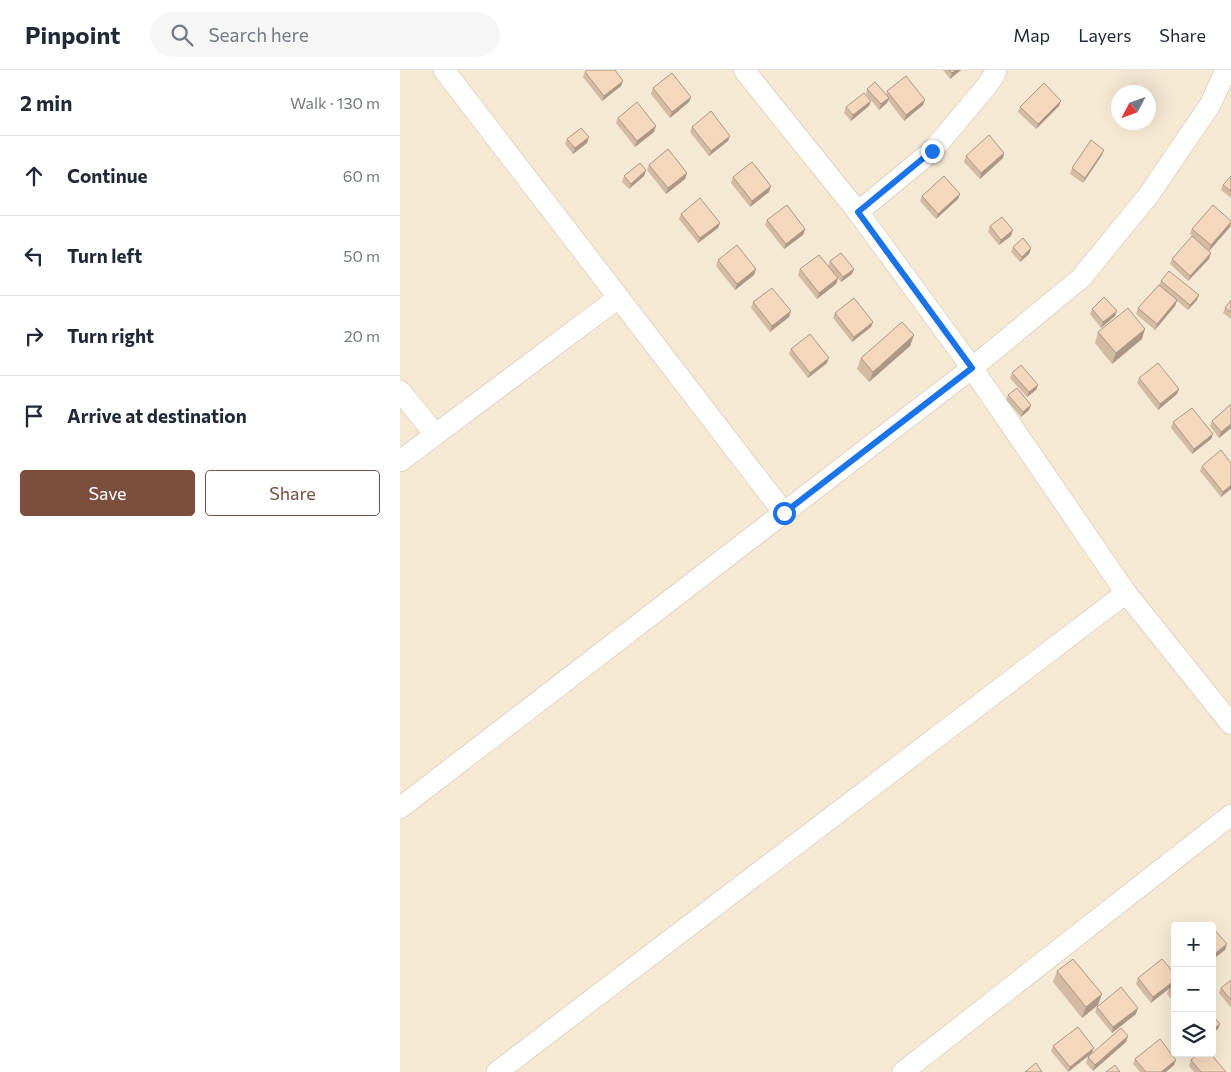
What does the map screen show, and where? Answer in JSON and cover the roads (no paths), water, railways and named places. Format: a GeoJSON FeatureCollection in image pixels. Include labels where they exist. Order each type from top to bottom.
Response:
{"type":"FeatureCollection","features":[{"type":"Feature","properties":{"kind":"street"},"geometry":{"type":"LineString","coordinates":[[444,70],[784,513]]}},
{"type":"Feature","properties":{"kind":"street"},"geometry":{"type":"LineString","coordinates":[[744,70],[858,212],[972,368],[1126,593],[1231,724]]}},
{"type":"Feature","properties":{"kind":"street"},"geometry":{"type":"LineString","coordinates":[[858,212],[932,151],[986,87],[996,70]]}},
{"type":"Feature","properties":{"kind":"street"},"geometry":{"type":"LineString","coordinates":[[400,808],[972,368],[1081,278],[1148,196],[1210,105],[1226,70]]}},
{"type":"Feature","properties":{"kind":"street"},"geometry":{"type":"LineString","coordinates":[[400,461],[618,298]]}},
{"type":"Feature","properties":{"kind":"street"},"geometry":{"type":"LineString","coordinates":[[400,391],[435,434]]}},
{"type":"Feature","properties":{"kind":"street"},"geometry":{"type":"LineString","coordinates":[[497,1072],[1126,593]]}},
{"type":"Feature","properties":{"kind":"street"},"geometry":{"type":"LineString","coordinates":[[903,1072],[1231,815]]}}]}
